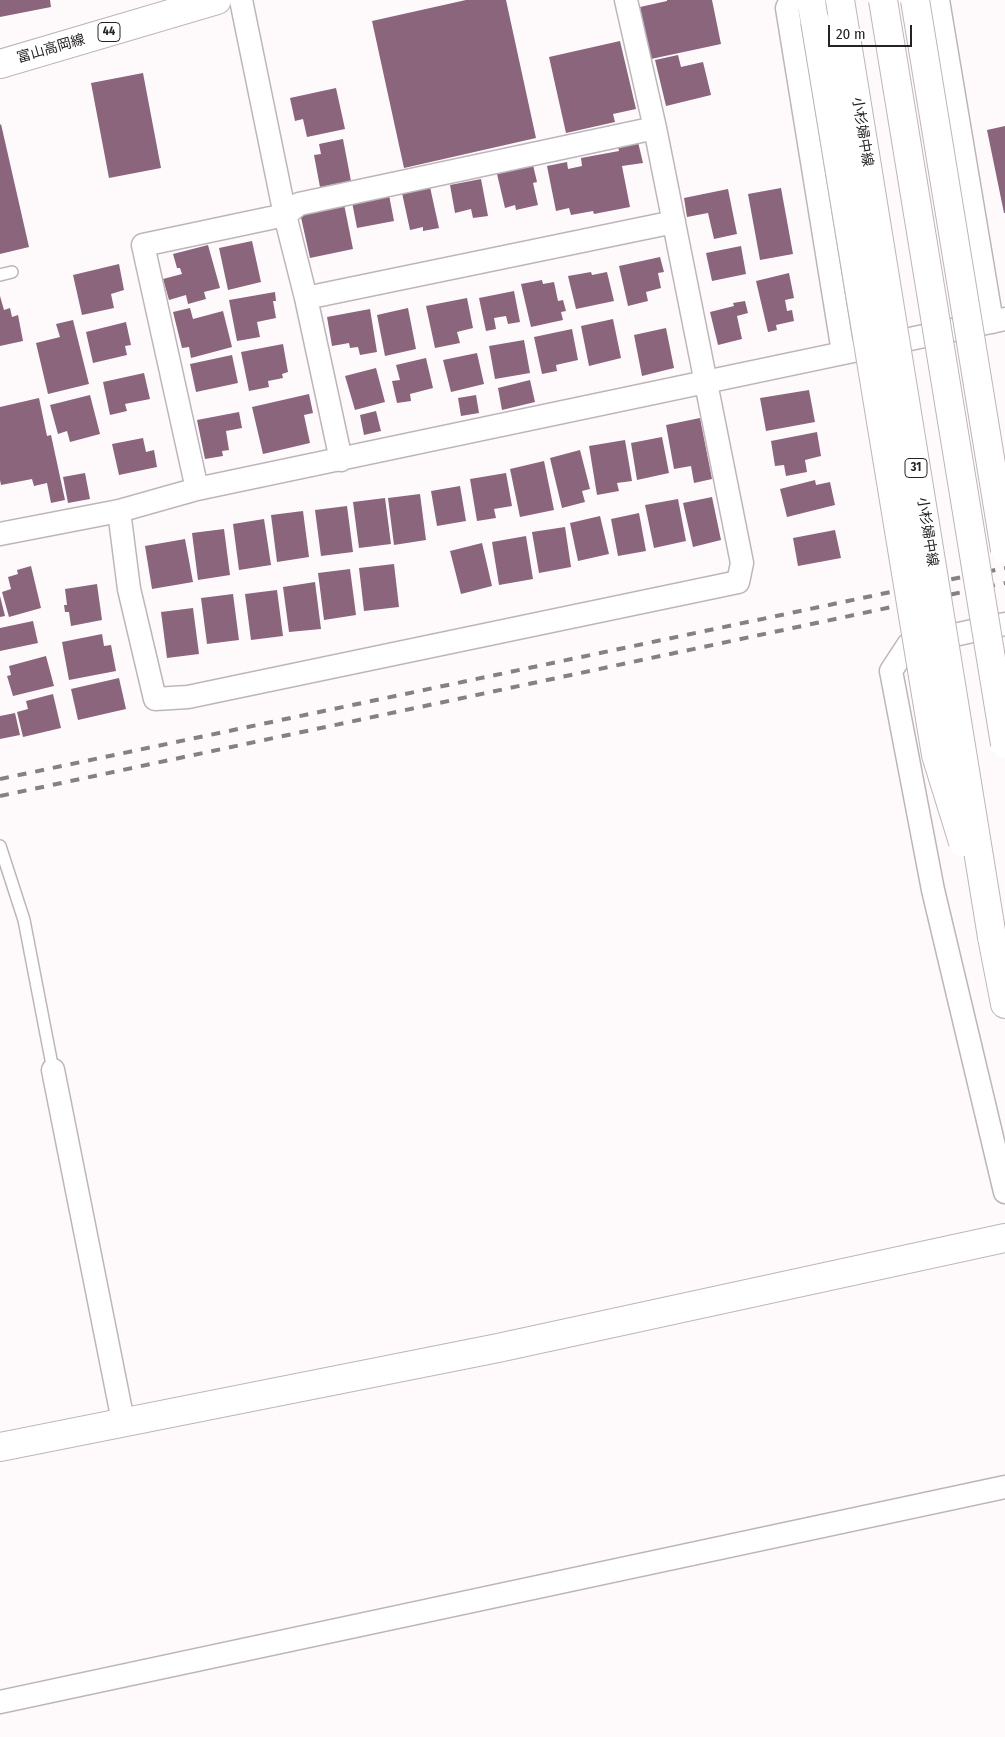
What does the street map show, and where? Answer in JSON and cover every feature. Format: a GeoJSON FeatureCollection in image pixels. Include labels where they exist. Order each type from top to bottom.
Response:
{"type":"FeatureCollection","features":[{"type":"Feature","properties":{"kind":"main road","name":"富山高岡線"},"geometry":{"type":"LineString","coordinates":[[0,64],[217,0]]}},
{"type":"Feature","properties":{"kind":"main road","name":"小杉婦中線"},"geometry":{"type":"LineString","coordinates":[[840,0],[992,936],[1005,1004]]}},
{"type":"Feature","properties":{"kind":"main road"},"geometry":{"type":"LineString","coordinates":[[883,0],[1005,744]]}},
{"type":"Feature","properties":{"kind":"main road"},"geometry":{"type":"LineString","coordinates":[[915,0],[1005,550]]}},
{"type":"Feature","properties":{"kind":"main road","name":"31"},"geometry":{"type":"LineString","coordinates":[[813,10],[936,755],[992,936]]}},
{"type":"Feature","properties":{"kind":"main road"},"geometry":{"type":"LineString","coordinates":[[0,1447],[123,1421],[498,1348],[1005,1238]]}},
{"type":"Feature","properties":{"kind":"street"},"geometry":{"type":"LineString","coordinates":[[241,0],[285,215],[306,298],[341,460]]}},
{"type":"Feature","properties":{"kind":"street"},"geometry":{"type":"LineString","coordinates":[[119,510],[129,590],[155,699],[188,697],[738,582],[742,563],[655,128],[626,0]]}},
{"type":"Feature","properties":{"kind":"street"},"geometry":{"type":"LineString","coordinates":[[791,0],[787,8],[842,352]]}},
{"type":"Feature","properties":{"kind":"street"},"geometry":{"type":"LineString","coordinates":[[0,534],[119,510],[197,489],[999,320],[938,0]]}},
{"type":"Feature","properties":{"kind":"street"},"geometry":{"type":"LineString","coordinates":[[197,489],[143,246],[285,215],[299,204],[655,128]]}},
{"type":"Feature","properties":{"kind":"street"},"geometry":{"type":"LineString","coordinates":[[306,298],[674,222]]}},
{"type":"Feature","properties":{"kind":"street"},"geometry":{"type":"LineString","coordinates":[[1005,624],[908,645],[891,671],[933,890],[1005,1192]]}},
{"type":"Feature","properties":{"kind":"street"},"geometry":{"type":"LineString","coordinates":[[53,1070],[123,1421]]}},
{"type":"Feature","properties":{"kind":"street"},"geometry":{"type":"LineString","coordinates":[[0,1702],[1005,1487]]}},
{"type":"Feature","properties":{"kind":"lane"},"geometry":{"type":"LineString","coordinates":[[0,846],[24,920],[53,1070]]}},
{"type":"Feature","properties":{"kind":"building"},"geometry":{"type":"Polygon","coordinates":[[[0,0],[50,0],[51,7],[0,17],[0,0]]]}},
{"type":"Feature","properties":{"kind":"building"},"geometry":{"type":"Polygon","coordinates":[[[466,0],[506,0],[536,138],[404,168],[372,21],[466,0]]]}},
{"type":"Feature","properties":{"kind":"building"},"geometry":{"type":"Polygon","coordinates":[[[667,0],[712,0],[721,44],[651,59],[640,7],[667,0]]]}},
{"type":"Feature","properties":{"kind":"building"},"geometry":{"type":"Polygon","coordinates":[[[620,41],[636,109],[613,114],[615,122],[566,133],[549,57],[620,41]]]}},
{"type":"Feature","properties":{"kind":"building"},"geometry":{"type":"Polygon","coordinates":[[[678,55],[681,67],[703,62],[711,95],[666,106],[655,60],[678,55]]]}},
{"type":"Feature","properties":{"kind":"building"},"geometry":{"type":"Polygon","coordinates":[[[143,73],[161,168],[109,178],[91,83],[143,73]]]}},
{"type":"Feature","properties":{"kind":"building"},"geometry":{"type":"Polygon","coordinates":[[[336,88],[345,129],[307,137],[303,119],[295,121],[290,98],[336,88]]]}},
{"type":"Feature","properties":{"kind":"building"},"geometry":{"type":"Polygon","coordinates":[[[0,125],[29,247],[0,254],[0,125]]]}},
{"type":"Feature","properties":{"kind":"building"},"geometry":{"type":"Polygon","coordinates":[[[1005,126],[1005,213],[1004,213],[987,130],[1005,126]]]}},
{"type":"Feature","properties":{"kind":"building"},"geometry":{"type":"Polygon","coordinates":[[[343,139],[351,181],[320,187],[314,155],[321,154],[319,144],[343,139]]]}},
{"type":"Feature","properties":{"kind":"building"},"geometry":{"type":"Polygon","coordinates":[[[638,142],[643,163],[622,166],[630,207],[594,214],[593,211],[571,215],[569,208],[556,211],[547,166],[567,162],[568,169],[582,166],[581,158],[619,151],[618,146],[638,142]]]}},
{"type":"Feature","properties":{"kind":"building"},"geometry":{"type":"Polygon","coordinates":[[[533,165],[537,182],[533,183],[538,205],[516,210],[515,205],[505,208],[497,174],[533,165]]]}},
{"type":"Feature","properties":{"kind":"building"},"geometry":{"type":"Polygon","coordinates":[[[481,179],[488,216],[473,218],[471,209],[455,213],[450,185],[481,179]]]}},
{"type":"Feature","properties":{"kind":"building"},"geometry":{"type":"Polygon","coordinates":[[[430,187],[439,228],[423,231],[423,227],[410,230],[402,193],[430,187]]]}},
{"type":"Feature","properties":{"kind":"building"},"geometry":{"type":"Polygon","coordinates":[[[781,188],[793,254],[760,260],[748,194],[781,188]]]}},
{"type":"Feature","properties":{"kind":"building"},"geometry":{"type":"Polygon","coordinates":[[[728,189],[737,234],[714,239],[708,213],[687,217],[684,198],[728,189]]]}},
{"type":"Feature","properties":{"kind":"building"},"geometry":{"type":"Polygon","coordinates":[[[389,195],[394,221],[357,228],[352,202],[389,195]]]}},
{"type":"Feature","properties":{"kind":"building"},"geometry":{"type":"Polygon","coordinates":[[[344,204],[353,249],[310,258],[300,213],[344,204]]]}},
{"type":"Feature","properties":{"kind":"building"},"geometry":{"type":"Polygon","coordinates":[[[252,241],[261,282],[228,290],[219,248],[252,241]]]}},
{"type":"Feature","properties":{"kind":"building"},"geometry":{"type":"Polygon","coordinates":[[[208,245],[220,288],[204,292],[206,299],[188,304],[186,295],[169,300],[163,279],[182,274],[180,268],[177,268],[173,254],[208,245]]]}},
{"type":"Feature","properties":{"kind":"building"},"geometry":{"type":"Polygon","coordinates":[[[741,246],[746,274],[712,281],[706,253],[741,246]]]}},
{"type":"Feature","properties":{"kind":"building"},"geometry":{"type":"Polygon","coordinates":[[[660,257],[664,272],[658,273],[661,288],[646,292],[648,301],[628,306],[619,266],[660,257]]]}},
{"type":"Feature","properties":{"kind":"building"},"geometry":{"type":"Polygon","coordinates":[[[119,264],[124,290],[111,294],[114,308],[82,315],[73,275],[119,264]]]}},
{"type":"Feature","properties":{"kind":"building"},"geometry":{"type":"Polygon","coordinates":[[[591,272],[592,275],[607,272],[614,301],[576,309],[568,276],[591,272]]]}},
{"type":"Feature","properties":{"kind":"building"},"geometry":{"type":"Polygon","coordinates":[[[789,273],[794,298],[785,300],[787,311],[792,310],[794,321],[776,325],[777,330],[768,332],[756,281],[789,273]]]}},
{"type":"Feature","properties":{"kind":"building"},"geometry":{"type":"Polygon","coordinates":[[[542,280],[543,284],[554,282],[558,301],[563,300],[566,311],[561,312],[563,320],[531,327],[521,284],[542,280]]]}},
{"type":"Feature","properties":{"kind":"building"},"geometry":{"type":"Polygon","coordinates":[[[514,291],[520,322],[508,324],[506,316],[494,318],[496,329],[486,331],[479,298],[514,291]]]}},
{"type":"Feature","properties":{"kind":"building"},"geometry":{"type":"Polygon","coordinates":[[[275,292],[276,301],[273,301],[276,318],[257,322],[260,337],[237,341],[229,300],[275,292]]]}},
{"type":"Feature","properties":{"kind":"building"},"geometry":{"type":"Polygon","coordinates":[[[0,296],[4,310],[10,308],[12,317],[18,315],[23,341],[0,346],[0,296]]]}},
{"type":"Feature","properties":{"kind":"building"},"geometry":{"type":"Polygon","coordinates":[[[467,298],[473,328],[457,332],[460,343],[435,348],[426,306],[467,298]]]}},
{"type":"Feature","properties":{"kind":"building"},"geometry":{"type":"Polygon","coordinates":[[[745,301],[748,313],[737,316],[742,339],[718,345],[710,312],[734,306],[733,303],[745,301]]]}},
{"type":"Feature","properties":{"kind":"building"},"geometry":{"type":"Polygon","coordinates":[[[190,308],[193,319],[223,311],[232,347],[191,358],[189,347],[182,348],[173,312],[190,308]]]}},
{"type":"Feature","properties":{"kind":"building"},"geometry":{"type":"Polygon","coordinates":[[[408,308],[416,349],[385,356],[377,315],[408,308]]]}},
{"type":"Feature","properties":{"kind":"building"},"geometry":{"type":"Polygon","coordinates":[[[370,309],[377,352],[360,355],[358,347],[350,348],[349,343],[332,346],[327,317],[370,309]]]}},
{"type":"Feature","properties":{"kind":"building"},"geometry":{"type":"Polygon","coordinates":[[[613,319],[621,358],[589,366],[581,326],[613,319]]]}},
{"type":"Feature","properties":{"kind":"building"},"geometry":{"type":"Polygon","coordinates":[[[73,320],[89,384],[48,394],[36,343],[60,337],[56,324],[73,320]]]}},
{"type":"Feature","properties":{"kind":"building"},"geometry":{"type":"Polygon","coordinates":[[[126,322],[131,345],[125,346],[127,355],[93,363],[86,332],[126,322]]]}},
{"type":"Feature","properties":{"kind":"building"},"geometry":{"type":"Polygon","coordinates":[[[666,328],[674,368],[642,376],[634,335],[666,328]]]}},
{"type":"Feature","properties":{"kind":"building"},"geometry":{"type":"Polygon","coordinates":[[[572,329],[578,360],[556,365],[557,371],[542,374],[534,337],[572,329]]]}},
{"type":"Feature","properties":{"kind":"building"},"geometry":{"type":"Polygon","coordinates":[[[524,340],[530,373],[495,379],[489,346],[524,340]]]}},
{"type":"Feature","properties":{"kind":"building"},"geometry":{"type":"Polygon","coordinates":[[[283,344],[288,372],[282,374],[283,378],[268,381],[269,387],[249,391],[241,352],[283,344]]]}},
{"type":"Feature","properties":{"kind":"building"},"geometry":{"type":"Polygon","coordinates":[[[477,353],[484,384],[451,392],[443,360],[477,353]]]}},
{"type":"Feature","properties":{"kind":"building"},"geometry":{"type":"Polygon","coordinates":[[[232,355],[238,383],[196,392],[190,364],[232,355]]]}},
{"type":"Feature","properties":{"kind":"building"},"geometry":{"type":"Polygon","coordinates":[[[426,358],[433,388],[410,394],[411,401],[397,403],[392,381],[400,380],[396,365],[426,358]]]}},
{"type":"Feature","properties":{"kind":"building"},"geometry":{"type":"Polygon","coordinates":[[[376,368],[385,402],[355,410],[345,376],[376,368]]]}},
{"type":"Feature","properties":{"kind":"building"},"geometry":{"type":"Polygon","coordinates":[[[144,373],[150,399],[125,404],[127,411],[110,415],[103,382],[144,373]]]}},
{"type":"Feature","properties":{"kind":"building"},"geometry":{"type":"Polygon","coordinates":[[[530,380],[535,402],[502,410],[498,388],[530,380]]]}},
{"type":"Feature","properties":{"kind":"building"},"geometry":{"type":"Polygon","coordinates":[[[809,390],[815,422],[766,431],[760,398],[809,390]]]}},
{"type":"Feature","properties":{"kind":"building"},"geometry":{"type":"Polygon","coordinates":[[[309,394],[313,413],[304,415],[310,443],[263,454],[252,407],[309,394]]]}},
{"type":"Feature","properties":{"kind":"building"},"geometry":{"type":"Polygon","coordinates":[[[90,395],[100,434],[70,442],[67,431],[58,434],[50,405],[90,395]]]}},
{"type":"Feature","properties":{"kind":"building"},"geometry":{"type":"Polygon","coordinates":[[[476,395],[479,413],[461,416],[458,398],[476,395]]]}},
{"type":"Feature","properties":{"kind":"building"},"geometry":{"type":"Polygon","coordinates":[[[39,398],[47,436],[51,435],[65,500],[51,503],[47,483],[34,486],[32,479],[1,485],[0,480],[0,407],[39,398]]]}},
{"type":"Feature","properties":{"kind":"building"},"geometry":{"type":"Polygon","coordinates":[[[376,411],[381,431],[364,435],[360,415],[376,411]]]}},
{"type":"Feature","properties":{"kind":"building"},"geometry":{"type":"Polygon","coordinates":[[[239,412],[242,428],[226,431],[229,450],[222,451],[223,456],[205,459],[197,420],[239,412]]]}},
{"type":"Feature","properties":{"kind":"building"},"geometry":{"type":"Polygon","coordinates":[[[700,418],[712,479],[694,483],[691,466],[674,469],[666,425],[700,418]]]}},
{"type":"Feature","properties":{"kind":"building"},"geometry":{"type":"Polygon","coordinates":[[[817,432],[821,456],[805,460],[807,472],[786,476],[784,465],[775,466],[771,441],[817,432]]]}},
{"type":"Feature","properties":{"kind":"building"},"geometry":{"type":"Polygon","coordinates":[[[662,437],[669,473],[637,480],[631,443],[662,437]]]}},
{"type":"Feature","properties":{"kind":"building"},"geometry":{"type":"Polygon","coordinates":[[[143,438],[146,452],[154,450],[157,467],[119,475],[112,444],[143,438]]]}},
{"type":"Feature","properties":{"kind":"building"},"geometry":{"type":"Polygon","coordinates":[[[625,440],[632,481],[617,483],[619,491],[597,495],[589,446],[625,440]]]}},
{"type":"Feature","properties":{"kind":"building"},"geometry":{"type":"Polygon","coordinates":[[[580,450],[590,489],[582,491],[585,502],[562,508],[550,458],[580,450]]]}},
{"type":"Feature","properties":{"kind":"building"},"geometry":{"type":"Polygon","coordinates":[[[544,461],[554,510],[520,517],[510,469],[544,461]]]}},
{"type":"Feature","properties":{"kind":"building"},"geometry":{"type":"Polygon","coordinates":[[[85,473],[90,499],[68,503],[63,477],[85,473]]]}},
{"type":"Feature","properties":{"kind":"building"},"geometry":{"type":"Polygon","coordinates":[[[506,473],[512,506],[494,509],[496,518],[477,521],[470,479],[506,473]]]}},
{"type":"Feature","properties":{"kind":"building"},"geometry":{"type":"Polygon","coordinates":[[[815,480],[816,485],[830,482],[835,505],[787,517],[780,489],[815,480]]]}},
{"type":"Feature","properties":{"kind":"building"},"geometry":{"type":"Polygon","coordinates":[[[460,486],[466,521],[437,526],[431,491],[460,486]]]}},
{"type":"Feature","properties":{"kind":"building"},"geometry":{"type":"Polygon","coordinates":[[[420,494],[426,540],[394,545],[388,498],[420,494]]]}},
{"type":"Feature","properties":{"kind":"building"},"geometry":{"type":"Polygon","coordinates":[[[712,497],[721,540],[693,547],[683,503],[712,497]]]}},
{"type":"Feature","properties":{"kind":"building"},"geometry":{"type":"Polygon","coordinates":[[[385,498],[391,544],[359,548],[353,502],[385,498]]]}},
{"type":"Feature","properties":{"kind":"building"},"geometry":{"type":"Polygon","coordinates":[[[678,499],[686,541],[654,548],[645,505],[678,499]]]}},
{"type":"Feature","properties":{"kind":"building"},"geometry":{"type":"Polygon","coordinates":[[[347,506],[353,552],[321,556],[315,510],[347,506]]]}},
{"type":"Feature","properties":{"kind":"building"},"geometry":{"type":"Polygon","coordinates":[[[303,511],[309,557],[277,562],[271,515],[303,511]]]}},
{"type":"Feature","properties":{"kind":"building"},"geometry":{"type":"Polygon","coordinates":[[[639,513],[646,551],[618,556],[611,519],[639,513]]]}},
{"type":"Feature","properties":{"kind":"building"},"geometry":{"type":"Polygon","coordinates":[[[600,516],[609,554],[578,561],[570,523],[600,516]]]}},
{"type":"Feature","properties":{"kind":"building"},"geometry":{"type":"Polygon","coordinates":[[[264,519],[271,565],[239,570],[233,524],[264,519]]]}},
{"type":"Feature","properties":{"kind":"building"},"geometry":{"type":"Polygon","coordinates":[[[565,527],[571,567],[539,573],[532,532],[565,527]]]}},
{"type":"Feature","properties":{"kind":"building"},"geometry":{"type":"Polygon","coordinates":[[[224,529],[230,575],[198,580],[192,533],[224,529]]]}},
{"type":"Feature","properties":{"kind":"building"},"geometry":{"type":"Polygon","coordinates":[[[835,530],[841,558],[798,566],[793,538],[835,530]]]}},
{"type":"Feature","properties":{"kind":"building"},"geometry":{"type":"Polygon","coordinates":[[[526,536],[533,579],[499,585],[492,542],[526,536]]]}},
{"type":"Feature","properties":{"kind":"building"},"geometry":{"type":"Polygon","coordinates":[[[185,539],[193,582],[152,589],[145,546],[185,539]]]}},
{"type":"Feature","properties":{"kind":"building"},"geometry":{"type":"Polygon","coordinates":[[[482,543],[492,586],[461,594],[450,551],[482,543]]]}},
{"type":"Feature","properties":{"kind":"building"},"geometry":{"type":"Polygon","coordinates":[[[394,564],[399,607],[364,611],[359,568],[394,564]]]}},
{"type":"Feature","properties":{"kind":"building"},"geometry":{"type":"Polygon","coordinates":[[[31,566],[41,608],[9,617],[2,592],[11,589],[8,577],[18,574],[17,570],[31,566]]]}},
{"type":"Feature","properties":{"kind":"building"},"geometry":{"type":"Polygon","coordinates":[[[350,569],[356,615],[324,620],[318,573],[350,569]]]}},
{"type":"Feature","properties":{"kind":"building"},"geometry":{"type":"Polygon","coordinates":[[[315,582],[321,629],[289,632],[283,587],[315,582]]]}},
{"type":"Feature","properties":{"kind":"building"},"geometry":{"type":"Polygon","coordinates":[[[97,584],[102,620],[71,626],[69,612],[65,612],[64,605],[67,605],[65,589],[97,584]]]}},
{"type":"Feature","properties":{"kind":"building"},"geometry":{"type":"Polygon","coordinates":[[[277,590],[283,636],[251,640],[245,594],[277,590]]]}},
{"type":"Feature","properties":{"kind":"building"},"geometry":{"type":"Polygon","coordinates":[[[233,594],[239,640],[207,644],[201,598],[233,594]]]}},
{"type":"Feature","properties":{"kind":"building"},"geometry":{"type":"Polygon","coordinates":[[[0,596],[5,616],[0,617],[0,596]]]}},
{"type":"Feature","properties":{"kind":"building"},"geometry":{"type":"Polygon","coordinates":[[[193,608],[199,654],[167,658],[161,612],[193,608]]]}},
{"type":"Feature","properties":{"kind":"building"},"geometry":{"type":"Polygon","coordinates":[[[33,621],[38,643],[0,651],[0,628],[33,621]]]}},
{"type":"Feature","properties":{"kind":"building"},"geometry":{"type":"Polygon","coordinates":[[[102,634],[104,646],[111,645],[116,671],[69,680],[62,642],[102,634]]]}},
{"type":"Feature","properties":{"kind":"building"},"geometry":{"type":"Polygon","coordinates":[[[46,656],[54,686],[13,696],[7,676],[11,675],[9,666],[46,656]]]}},
{"type":"Feature","properties":{"kind":"building"},"geometry":{"type":"Polygon","coordinates":[[[119,678],[126,709],[78,720],[71,689],[119,678]]]}},
{"type":"Feature","properties":{"kind":"building"},"geometry":{"type":"Polygon","coordinates":[[[53,694],[61,728],[23,737],[17,712],[28,709],[26,701],[53,694]]]}},
{"type":"Feature","properties":{"kind":"building"},"geometry":{"type":"Polygon","coordinates":[[[15,713],[20,735],[0,739],[0,716],[15,713]]]}},
{"type":"Feature","properties":{"kind":"railway"},"geometry":{"type":"LineString","coordinates":[[0,779],[1005,568]]}},
{"type":"Feature","properties":{"kind":"railway"},"geometry":{"type":"LineString","coordinates":[[0,796],[1005,583]]}}]}
